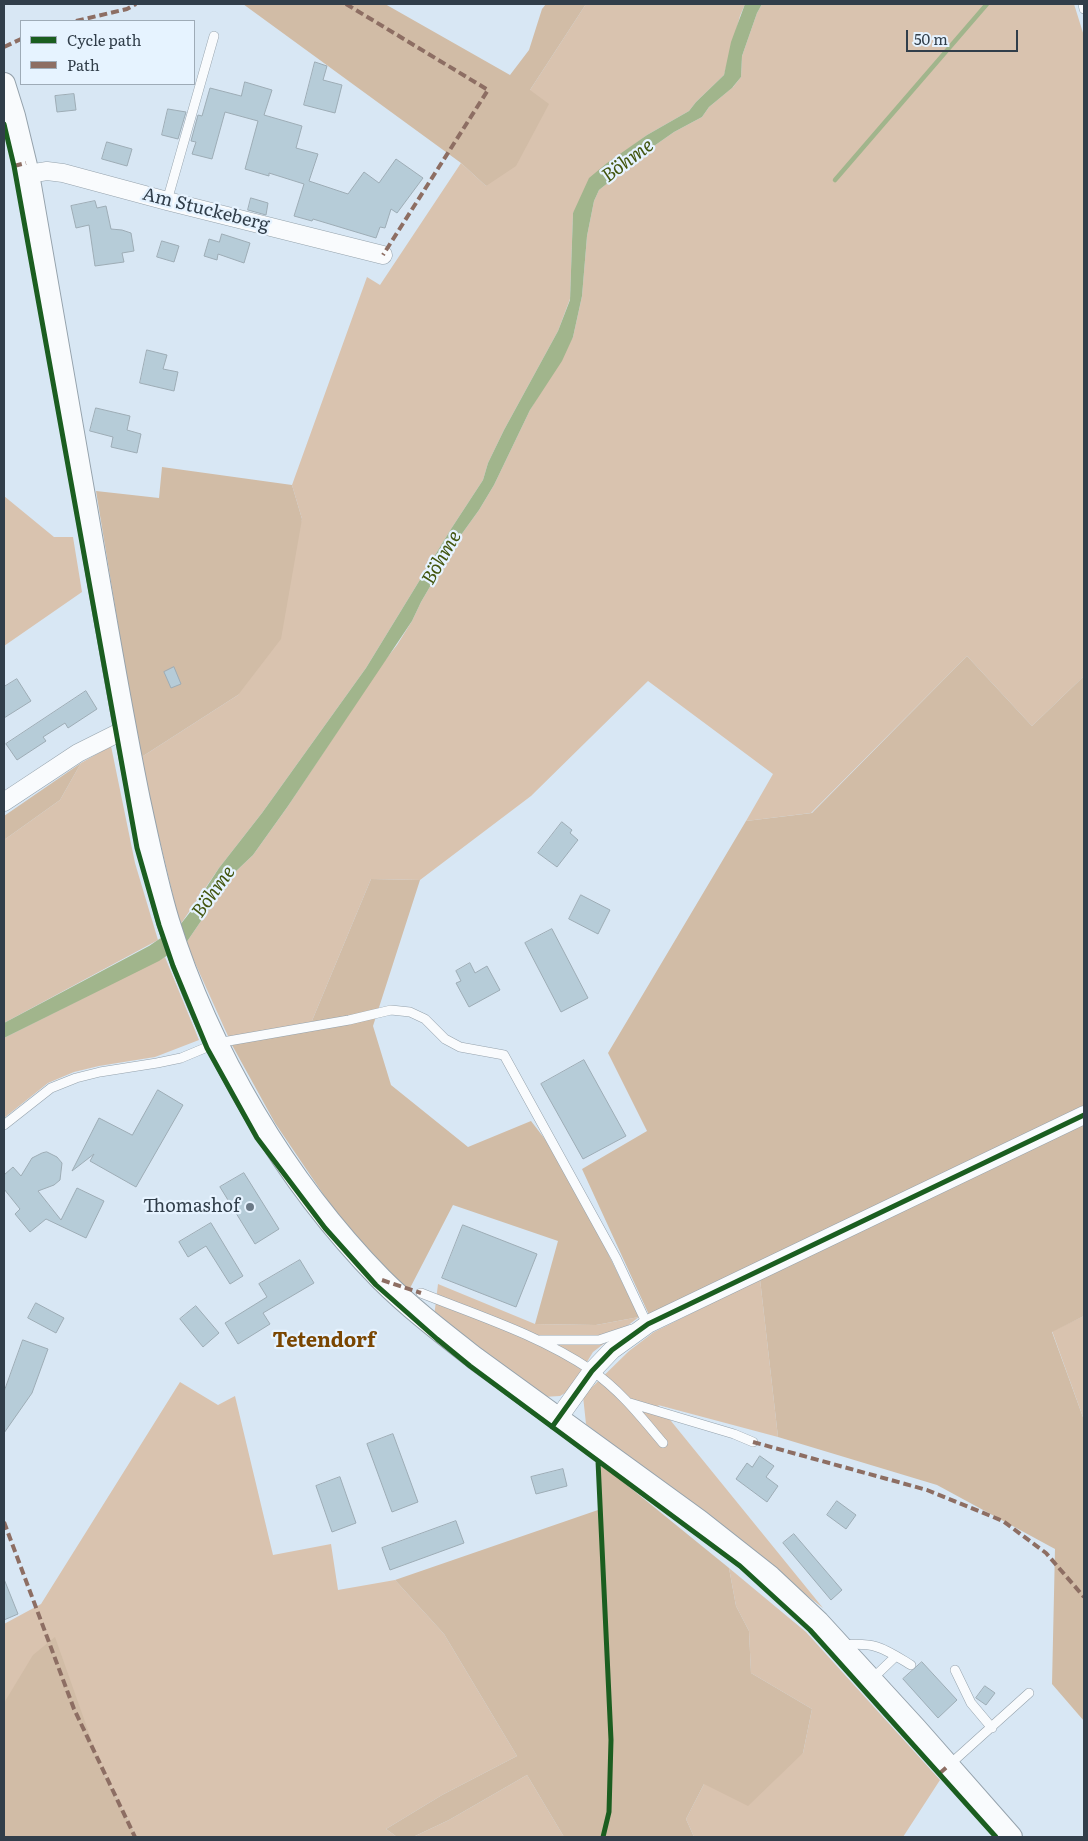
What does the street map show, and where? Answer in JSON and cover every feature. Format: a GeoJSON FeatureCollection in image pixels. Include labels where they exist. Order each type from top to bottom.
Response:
{"type":"FeatureCollection","features":[{"type":"Feature","properties":{"kind":"street"},"geometry":{"type":"LineString","coordinates":[[4,84],[28,174],[124,730],[153,866],[168,921],[198,1002],[217,1043],[264,1130],[293,1173],[332,1224],[382,1280],[444,1334],[557,1420],[737,1550],[777,1583],[818,1622],[1011,1837]]}},
{"type":"Feature","properties":{"kind":"street","name":"Am Stuckeberg"},"geometry":{"type":"LineString","coordinates":[[28,174],[47,171],[63,173],[167,201],[383,254]]}},
{"type":"Feature","properties":{"kind":"street"},"geometry":{"type":"LineString","coordinates":[[4,802],[78,753],[124,730]]}},
{"type":"Feature","properties":{"kind":"street"},"geometry":{"type":"LineString","coordinates":[[557,1420],[592,1371],[612,1350],[648,1324],[1084,1115]]}},
{"type":"Feature","properties":{"kind":"lane"},"geometry":{"type":"LineString","coordinates":[[1083,4],[1084,9]]}},
{"type":"Feature","properties":{"kind":"lane"},"geometry":{"type":"LineString","coordinates":[[167,201],[214,36]]}},
{"type":"Feature","properties":{"kind":"lane"},"geometry":{"type":"LineString","coordinates":[[4,1125],[51,1088],[76,1078],[181,1058],[217,1043],[349,1020],[391,1010],[410,1012],[425,1020],[446,1039],[460,1047],[504,1055],[616,1258],[648,1324],[599,1340],[540,1340]]}},
{"type":"Feature","properties":{"kind":"lane"},"geometry":{"type":"LineString","coordinates":[[421,1292],[540,1340],[592,1371],[630,1403],[663,1443]]}},
{"type":"Feature","properties":{"kind":"lane"},"geometry":{"type":"LineString","coordinates":[[630,1403],[734,1434],[753,1442]]}},
{"type":"Feature","properties":{"kind":"lane"},"geometry":{"type":"LineString","coordinates":[[840,1646],[864,1643],[884,1648],[911,1665]]}},
{"type":"Feature","properties":{"kind":"lane"},"geometry":{"type":"LineString","coordinates":[[871,1680],[896,1656]]}},
{"type":"Feature","properties":{"kind":"lane"},"geometry":{"type":"LineString","coordinates":[[955,1670],[971,1703],[992,1728]]}},
{"type":"Feature","properties":{"kind":"lane"},"geometry":{"type":"LineString","coordinates":[[948,1766],[1029,1693]]}},
{"type":"Feature","properties":{"kind":"shaded area"},"geometry":{"type":"Polygon","coordinates":[[[243,4],[385,4],[510,75],[529,50],[542,9],[546,4],[586,4],[530,90],[549,104],[516,166],[486,186],[461,163],[243,4]]]}},
{"type":"Feature","properties":{"kind":"shaded area"},"geometry":{"type":"Polygon","coordinates":[[[586,4],[745,4],[724,75],[689,111],[647,135],[628,149],[573,213],[570,299],[558,331],[504,430],[488,463],[483,480],[366,668],[262,813],[219,868],[180,925],[140,758],[238,695],[302,519],[292,485],[367,277],[380,285],[461,163],[486,186],[530,90],[586,4]]]}},
{"type":"Feature","properties":{"kind":"shaded area"},"geometry":{"type":"Polygon","coordinates":[[[762,4],[1074,4],[1084,36],[1084,676],[1032,726],[967,656],[811,813],[746,821],[773,774],[648,681],[531,796],[420,880],[371,879],[309,1028],[274,1032],[232,1045],[186,943],[233,874],[253,855],[288,806],[382,664],[397,645],[456,542],[494,485],[530,410],[573,337],[582,296],[587,236],[594,201],[599,190],[654,146],[674,132],[702,117],[709,107],[733,87],[741,77],[742,56],[762,4]]]}},
{"type":"Feature","properties":{"kind":"shaded area"},"geometry":{"type":"Polygon","coordinates":[[[162,467],[292,485],[302,519],[281,639],[238,695],[140,758],[96,491],[159,498],[162,467]]]}},
{"type":"Feature","properties":{"kind":"shaded area"},"geometry":{"type":"Polygon","coordinates":[[[4,496],[54,537],[73,537],[82,592],[4,646],[4,496]]]}},
{"type":"Feature","properties":{"kind":"shaded area"},"geometry":{"type":"Polygon","coordinates":[[[967,656],[1032,726],[1084,676],[1084,1316],[1052,1332],[1084,1420],[1084,1721],[1052,1684],[1055,1549],[937,1485],[778,1437],[760,1279],[650,1317],[582,1169],[647,1131],[608,1053],[746,821],[812,813],[967,656]]]}},
{"type":"Feature","properties":{"kind":"shaded area"},"geometry":{"type":"Polygon","coordinates":[[[111,746],[135,863],[158,940],[4,1023],[4,840],[60,800],[81,763],[111,746]]]}},
{"type":"Feature","properties":{"kind":"shaded area"},"geometry":{"type":"Polygon","coordinates":[[[81,763],[60,800],[4,840],[4,816],[81,763]]]}},
{"type":"Feature","properties":{"kind":"shaded area"},"geometry":{"type":"Polygon","coordinates":[[[371,879],[420,880],[373,1026],[391,1085],[468,1147],[531,1121],[565,1165],[639,1317],[596,1325],[535,1324],[558,1241],[453,1205],[408,1292],[338,1216],[275,1123],[232,1045],[274,1032],[309,1028],[371,879]]]}},
{"type":"Feature","properties":{"kind":"shaded area"},"geometry":{"type":"Polygon","coordinates":[[[165,957],[199,1040],[155,1057],[74,1072],[48,1083],[4,1118],[4,1038],[165,957]]]}},
{"type":"Feature","properties":{"kind":"shaded area"},"geometry":{"type":"Polygon","coordinates":[[[760,1279],[778,1437],[658,1405],[823,1608],[586,1424],[583,1396],[629,1351],[654,1332],[760,1279]]]}},
{"type":"Feature","properties":{"kind":"shaded area"},"geometry":{"type":"Polygon","coordinates":[[[438,1284],[535,1324],[596,1325],[639,1317],[593,1352],[570,1390],[560,1396],[543,1397],[434,1317],[438,1284]]]}},
{"type":"Feature","properties":{"kind":"shaded area"},"geometry":{"type":"Polygon","coordinates":[[[1084,1316],[1084,1420],[1052,1331],[1084,1316]]]}},
{"type":"Feature","properties":{"kind":"shaded area"},"geometry":{"type":"Polygon","coordinates":[[[180,1382],[218,1405],[235,1396],[273,1555],[331,1544],[338,1590],[395,1580],[444,1634],[517,1756],[442,1795],[386,1829],[397,1837],[137,1837],[102,1770],[6,1701],[4,1703],[4,1624],[41,1604],[180,1382]]]}},
{"type":"Feature","properties":{"kind":"shaded area"},"geometry":{"type":"Polygon","coordinates":[[[601,1464],[729,1568],[736,1606],[749,1631],[751,1673],[812,1709],[803,1753],[748,1806],[704,1784],[686,1819],[694,1837],[564,1837],[527,1775],[449,1820],[413,1837],[397,1837],[386,1829],[442,1795],[517,1756],[444,1634],[395,1580],[598,1510],[601,1464]]]}},
{"type":"Feature","properties":{"kind":"shaded area"},"geometry":{"type":"Polygon","coordinates":[[[729,1568],[806,1632],[940,1780],[903,1837],[694,1837],[686,1819],[704,1784],[803,1753],[812,1709],[751,1673],[749,1631],[736,1606],[729,1568]]]}},
{"type":"Feature","properties":{"kind":"shaded area"},"geometry":{"type":"Polygon","coordinates":[[[55,1637],[102,1770],[137,1837],[4,1837],[4,1703],[33,1655],[55,1637]]]}},
{"type":"Feature","properties":{"kind":"shaded area"},"geometry":{"type":"Polygon","coordinates":[[[527,1775],[564,1837],[413,1837],[449,1820],[527,1775]]]}},
{"type":"Feature","properties":{"kind":"water","name":"Böhme"},"geometry":{"type":"Polygon","coordinates":[[[745,4],[762,4],[742,56],[741,77],[732,88],[709,107],[702,117],[674,132],[654,146],[599,190],[594,201],[587,236],[582,296],[573,337],[562,361],[530,410],[494,485],[456,542],[412,621],[253,855],[233,874],[186,943],[159,961],[4,1038],[4,1023],[149,946],[180,925],[219,868],[262,813],[366,668],[483,480],[488,463],[504,430],[558,331],[570,300],[573,213],[589,178],[647,135],[689,111],[724,75],[731,42],[745,4]]]}},
{"type":"Feature","properties":{"kind":"building"},"geometry":{"type":"Polygon","coordinates":[[[315,62],[327,66],[323,80],[342,85],[335,113],[304,105],[315,62]]]}},
{"type":"Feature","properties":{"kind":"building"},"geometry":{"type":"Polygon","coordinates":[[[245,82],[272,90],[264,115],[302,126],[296,148],[318,154],[309,181],[348,194],[364,172],[379,183],[396,159],[423,178],[397,213],[391,209],[385,228],[380,227],[376,238],[313,219],[312,221],[294,216],[304,184],[269,173],[269,176],[245,169],[258,121],[225,112],[212,159],[192,154],[196,142],[191,141],[198,115],[202,116],[210,88],[241,96],[245,82]]]}},
{"type":"Feature","properties":{"kind":"building"},"geometry":{"type":"Polygon","coordinates":[[[74,94],[76,110],[57,112],[55,96],[74,94]]]}},
{"type":"Feature","properties":{"kind":"building"},"geometry":{"type":"Polygon","coordinates":[[[168,109],[186,112],[178,139],[162,135],[168,109]]]}},
{"type":"Feature","properties":{"kind":"building"},"geometry":{"type":"Polygon","coordinates":[[[107,142],[132,149],[127,166],[102,159],[107,142]]]}},
{"type":"Feature","properties":{"kind":"building"},"geometry":{"type":"Polygon","coordinates":[[[251,198],[268,203],[266,215],[248,210],[251,198]]]}},
{"type":"Feature","properties":{"kind":"building"},"geometry":{"type":"Polygon","coordinates":[[[95,201],[97,208],[106,206],[111,229],[131,233],[134,251],[122,253],[124,262],[95,266],[89,225],[76,228],[71,206],[95,201]]]}},
{"type":"Feature","properties":{"kind":"building"},"geometry":{"type":"Polygon","coordinates":[[[222,234],[250,243],[244,263],[218,254],[217,260],[204,256],[209,239],[219,242],[222,234]]]}},
{"type":"Feature","properties":{"kind":"building"},"geometry":{"type":"Polygon","coordinates":[[[162,241],[179,246],[174,262],[157,257],[162,241]]]}},
{"type":"Feature","properties":{"kind":"building"},"geometry":{"type":"Polygon","coordinates":[[[147,350],[167,355],[163,369],[178,372],[174,391],[140,383],[147,350]]]}},
{"type":"Feature","properties":{"kind":"building"},"geometry":{"type":"Polygon","coordinates":[[[96,408],[130,416],[127,430],[141,434],[137,453],[111,447],[113,437],[90,431],[96,408]]]}},
{"type":"Feature","properties":{"kind":"building"},"geometry":{"type":"Polygon","coordinates":[[[174,667],[181,684],[171,688],[164,672],[174,667]]]}},
{"type":"Feature","properties":{"kind":"building"},"geometry":{"type":"Polygon","coordinates":[[[17,679],[31,701],[4,718],[4,687],[17,679]]]}},
{"type":"Feature","properties":{"kind":"building"},"geometry":{"type":"Polygon","coordinates":[[[86,691],[97,709],[68,728],[65,723],[43,737],[46,741],[17,760],[6,744],[86,691]]]}},
{"type":"Feature","properties":{"kind":"building"},"geometry":{"type":"Polygon","coordinates":[[[562,822],[572,830],[570,833],[578,840],[557,867],[538,853],[562,822]]]}},
{"type":"Feature","properties":{"kind":"building"},"geometry":{"type":"Polygon","coordinates":[[[581,895],[610,910],[598,934],[569,919],[581,895]]]}},
{"type":"Feature","properties":{"kind":"building"},"geometry":{"type":"Polygon","coordinates":[[[552,929],[588,998],[561,1012],[525,943],[552,929]]]}},
{"type":"Feature","properties":{"kind":"building"},"geometry":{"type":"Polygon","coordinates":[[[470,963],[475,973],[487,966],[500,990],[469,1007],[456,983],[461,981],[456,971],[470,963]]]}},
{"type":"Feature","properties":{"kind":"building"},"geometry":{"type":"Polygon","coordinates":[[[584,1060],[626,1136],[583,1159],[541,1084],[584,1060]]]}},
{"type":"Feature","properties":{"kind":"building"},"geometry":{"type":"Polygon","coordinates":[[[158,1090],[183,1105],[136,1187],[90,1161],[94,1154],[72,1171],[99,1118],[132,1135],[158,1090]]]}},
{"type":"Feature","properties":{"kind":"building"},"geometry":{"type":"Polygon","coordinates":[[[47,1152],[57,1157],[62,1163],[60,1180],[54,1185],[38,1191],[61,1220],[77,1188],[104,1201],[86,1238],[46,1219],[30,1232],[15,1214],[20,1209],[4,1189],[4,1175],[13,1167],[21,1176],[32,1158],[47,1152]]]}},
{"type":"Feature","properties":{"kind":"building"},"geometry":{"type":"Polygon","coordinates":[[[244,1173],[279,1229],[255,1244],[220,1187],[244,1173]]]}},
{"type":"Feature","properties":{"kind":"building"},"geometry":{"type":"Polygon","coordinates":[[[211,1223],[243,1276],[230,1284],[206,1246],[188,1257],[179,1242],[211,1223]]]}},
{"type":"Feature","properties":{"kind":"building"},"geometry":{"type":"Polygon","coordinates":[[[463,1225],[537,1254],[516,1307],[442,1278],[463,1225]]]}},
{"type":"Feature","properties":{"kind":"building"},"geometry":{"type":"Polygon","coordinates":[[[300,1260],[314,1283],[263,1313],[270,1324],[238,1344],[225,1323],[267,1297],[259,1284],[300,1260]]]}},
{"type":"Feature","properties":{"kind":"building"},"geometry":{"type":"Polygon","coordinates":[[[36,1303],[64,1318],[56,1333],[28,1318],[36,1303]]]}},
{"type":"Feature","properties":{"kind":"building"},"geometry":{"type":"Polygon","coordinates":[[[196,1306],[219,1333],[203,1347],[180,1319],[196,1306]]]}},
{"type":"Feature","properties":{"kind":"building"},"geometry":{"type":"Polygon","coordinates":[[[23,1340],[48,1349],[32,1393],[4,1433],[4,1392],[23,1340]]]}},
{"type":"Feature","properties":{"kind":"building"},"geometry":{"type":"Polygon","coordinates":[[[393,1434],[418,1502],[392,1512],[367,1444],[393,1434]]]}},
{"type":"Feature","properties":{"kind":"building"},"geometry":{"type":"Polygon","coordinates":[[[760,1456],[774,1466],[766,1477],[778,1486],[767,1502],[736,1479],[747,1463],[752,1467],[760,1456]]]}},
{"type":"Feature","properties":{"kind":"building"},"geometry":{"type":"Polygon","coordinates":[[[563,1469],[567,1486],[536,1494],[531,1477],[563,1469]]]}},
{"type":"Feature","properties":{"kind":"building"},"geometry":{"type":"Polygon","coordinates":[[[340,1477],[356,1523],[332,1532],[316,1486],[340,1477]]]}},
{"type":"Feature","properties":{"kind":"building"},"geometry":{"type":"Polygon","coordinates":[[[837,1501],[856,1515],[846,1529],[827,1515],[837,1501]]]}},
{"type":"Feature","properties":{"kind":"building"},"geometry":{"type":"Polygon","coordinates":[[[456,1521],[464,1543],[390,1570],[382,1548],[456,1521]]]}},
{"type":"Feature","properties":{"kind":"building"},"geometry":{"type":"Polygon","coordinates":[[[794,1534],[842,1590],[831,1600],[783,1543],[794,1534]]]}},
{"type":"Feature","properties":{"kind":"building"},"geometry":{"type":"Polygon","coordinates":[[[4,1579],[18,1614],[4,1620],[4,1579]]]}},
{"type":"Feature","properties":{"kind":"building"},"geometry":{"type":"Polygon","coordinates":[[[922,1662],[957,1700],[938,1718],[903,1679],[922,1662]]]}},
{"type":"Feature","properties":{"kind":"building"},"geometry":{"type":"Polygon","coordinates":[[[985,1686],[995,1693],[986,1705],[976,1698],[985,1686]]]}},
{"type":"Feature","properties":{"kind":"waterway"},"geometry":{"type":"LineString","coordinates":[[835,180],[987,4]]}},
{"type":"Feature","properties":{"kind":"marked path"},"geometry":{"type":"LineString","coordinates":[[80,20],[127,9],[136,4]]}},
{"type":"Feature","properties":{"kind":"marked path"},"geometry":{"type":"LineString","coordinates":[[346,4],[488,90],[383,255]]}},
{"type":"Feature","properties":{"kind":"marked path"},"geometry":{"type":"LineString","coordinates":[[4,47],[20,39]]}},
{"type":"Feature","properties":{"kind":"marked path"},"geometry":{"type":"LineString","coordinates":[[14,166],[26,163]]}},
{"type":"Feature","properties":{"kind":"marked path"},"geometry":{"type":"LineString","coordinates":[[382,1280],[421,1293]]}},
{"type":"Feature","properties":{"kind":"marked path"},"geometry":{"type":"LineString","coordinates":[[753,1442],[927,1490],[1003,1521],[1046,1553],[1084,1597]]}},
{"type":"Feature","properties":{"kind":"marked path"},"geometry":{"type":"LineString","coordinates":[[4,1522],[74,1709],[135,1837]]}},
{"type":"Feature","properties":{"kind":"marked path"},"geometry":{"type":"LineString","coordinates":[[940,1773],[948,1766]]}},
{"type":"Feature","properties":{"kind":"cycle path"},"geometry":{"type":"LineString","coordinates":[[4,124],[14,166],[137,848],[173,966],[207,1048],[257,1138],[325,1228],[376,1285],[470,1366],[740,1566],[810,1630],[996,1837]]}},
{"type":"Feature","properties":{"kind":"cycle path"},"geometry":{"type":"LineString","coordinates":[[552,1427],[592,1371],[612,1350],[648,1324],[1084,1115]]}},
{"type":"Feature","properties":{"kind":"cycle path"},"geometry":{"type":"LineString","coordinates":[[598,1461],[611,1740],[609,1812],[603,1837]]}},
{"type":"Feature","properties":{"kind":"place","name":"Thomashof"},"geometry":{"type":"Point","coordinates":[250,1207]}},
{"type":"Feature","properties":{"kind":"district","name":"Tetendorf"},"geometry":{"type":"Point","coordinates":[324,1341]}}]}
